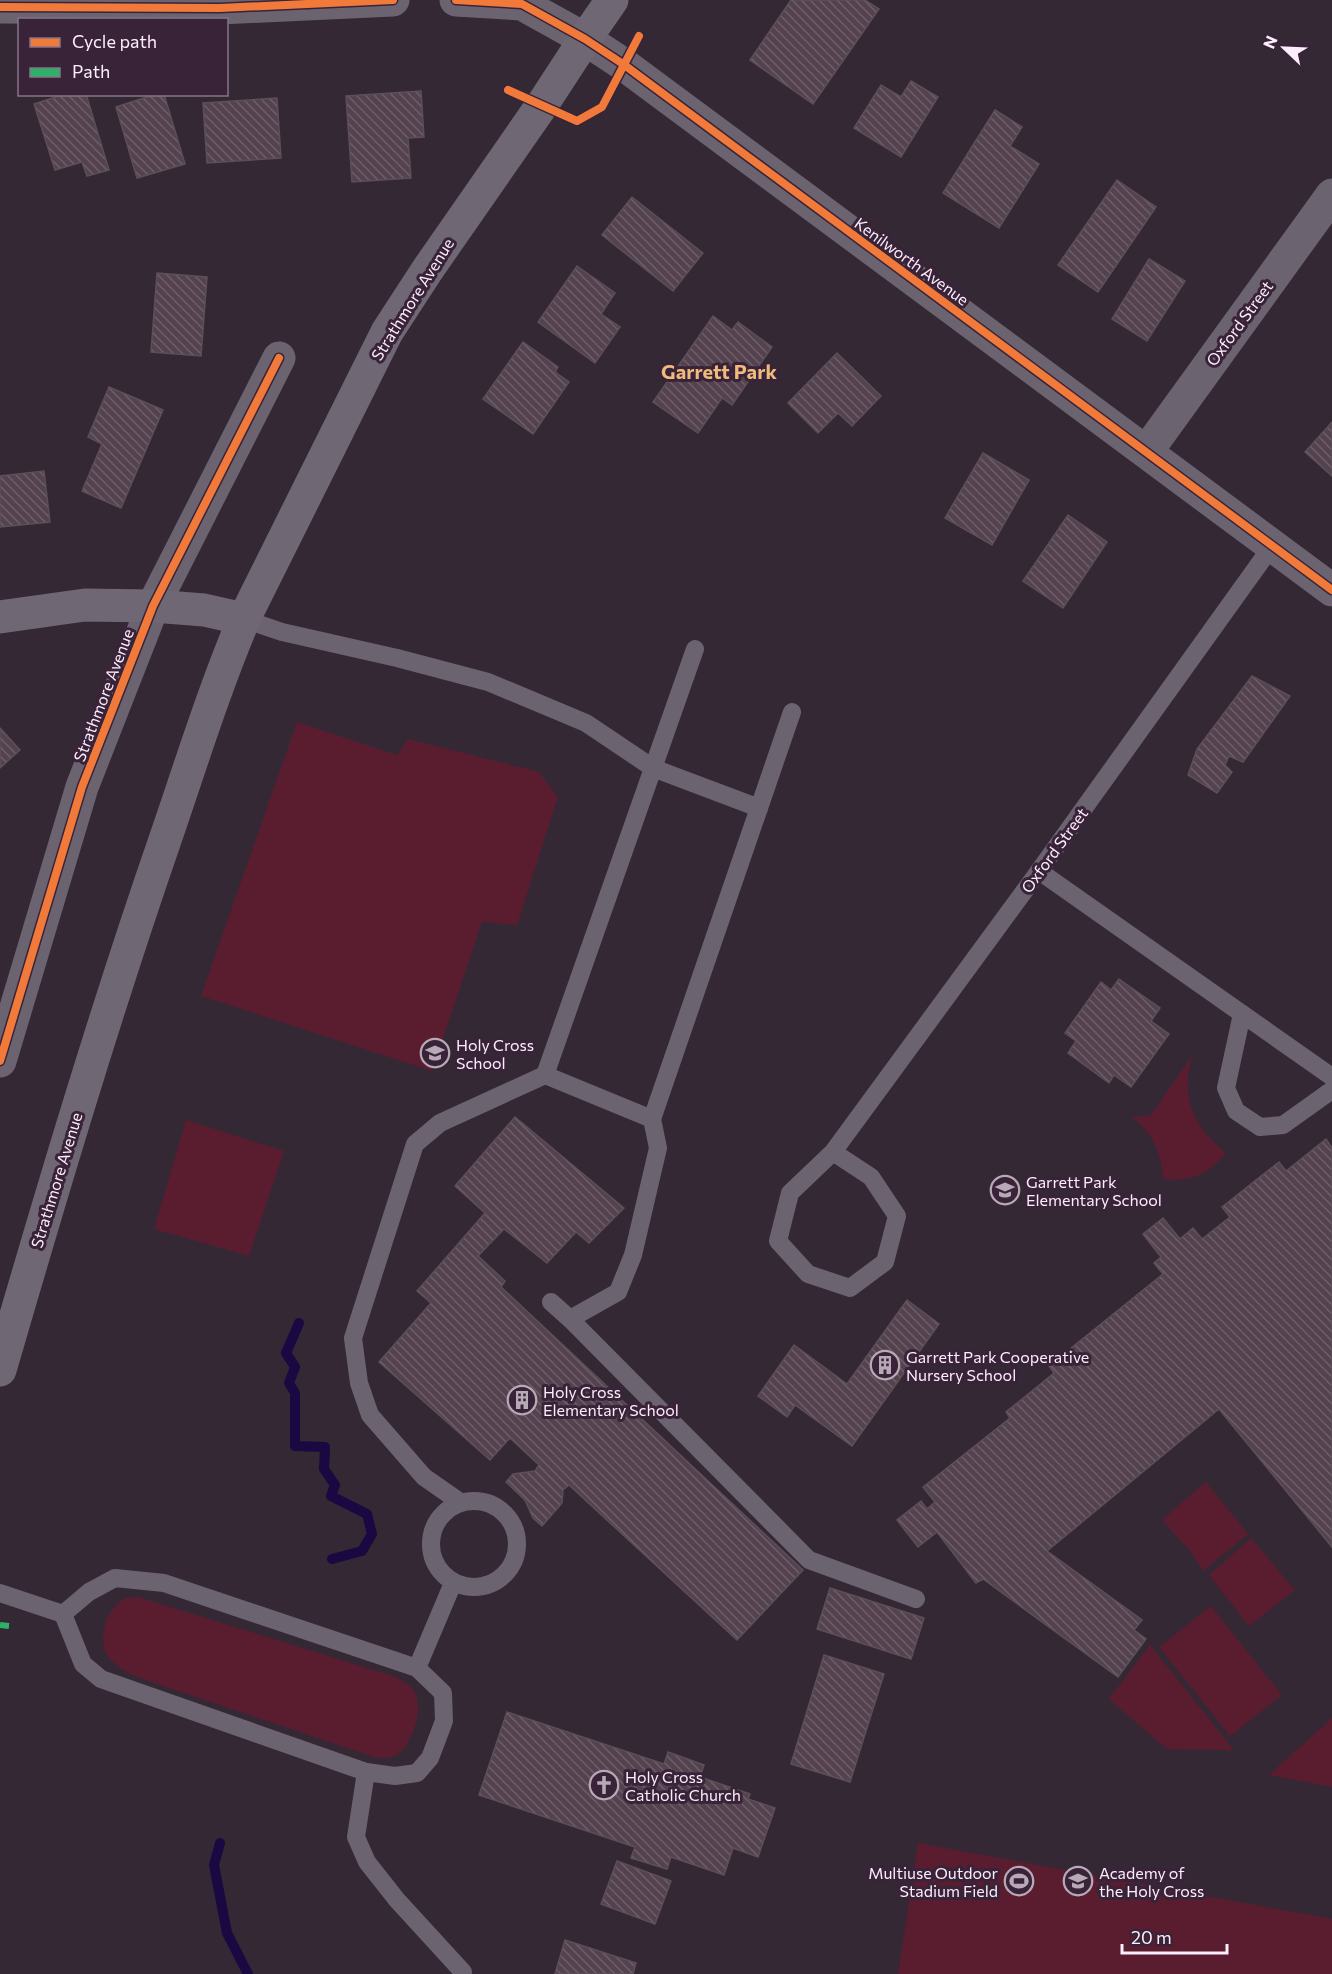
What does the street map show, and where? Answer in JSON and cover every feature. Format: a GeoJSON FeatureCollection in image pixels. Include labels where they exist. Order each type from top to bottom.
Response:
{"type":"FeatureCollection","features":[{"type":"Feature","properties":{"kind":"main road","name":"Strathmore Avenue"},"geometry":{"type":"LineString","coordinates":[[0,1370],[39,1234],[128,947],[225,666],[244,619],[387,332],[612,0]]}},
{"type":"Feature","properties":{"kind":"main road"},"geometry":{"type":"LineString","coordinates":[[0,617],[85,605],[153,606],[204,610],[244,619]]}},
{"type":"Feature","properties":{"kind":"street"},"geometry":{"type":"LineString","coordinates":[[0,7],[220,8],[393,0]]}},
{"type":"Feature","properties":{"kind":"street","name":"Kenilworth Avenue"},"geometry":{"type":"LineString","coordinates":[[456,0],[522,4],[585,39],[623,64],[1332,590]]}},
{"type":"Feature","properties":{"kind":"street","name":"Oxford Street"},"geometry":{"type":"LineString","coordinates":[[1147,451],[1332,195]]}},
{"type":"Feature","properties":{"kind":"street","name":"Strathmore Avenue"},"geometry":{"type":"LineString","coordinates":[[0,1061],[82,787],[153,606],[279,358]]}},
{"type":"Feature","properties":{"kind":"lane","name":"Oxford Street"},"geometry":{"type":"LineString","coordinates":[[833,1152],[871,1177],[897,1216],[885,1262],[850,1288],[808,1274],[778,1241],[790,1193],[833,1152],[1039,871],[1272,546]]}},
{"type":"Feature","properties":{"kind":"lane"},"geometry":{"type":"LineString","coordinates":[[244,619],[282,632],[398,658],[488,682],[586,723],[652,768],[759,808]]}},
{"type":"Feature","properties":{"kind":"lane"},"geometry":{"type":"LineString","coordinates":[[545,1076],[695,649]]}},
{"type":"Feature","properties":{"kind":"lane"},"geometry":{"type":"LineString","coordinates":[[570,1319],[618,1292],[633,1255],[658,1148],[652,1119],[792,712]]}},
{"type":"Feature","properties":{"kind":"lane"},"geometry":{"type":"LineString","coordinates":[[1039,871],[1332,1077]]}},
{"type":"Feature","properties":{"kind":"lane"},"geometry":{"type":"LineString","coordinates":[[1242,1014],[1226,1088],[1236,1111],[1260,1127],[1283,1125],[1332,1090]]}},
{"type":"Feature","properties":{"kind":"lane"},"geometry":{"type":"LineString","coordinates":[[460,1502],[424,1477],[370,1415],[358,1383],[353,1338],[415,1144],[440,1123],[545,1076],[652,1119]]}},
{"type":"Feature","properties":{"kind":"lane"},"geometry":{"type":"LineString","coordinates":[[551,1302],[809,1560],[916,1599]]}},
{"type":"Feature","properties":{"kind":"lane"},"geometry":{"type":"LineString","coordinates":[[477,1501],[494,1505],[507,1516],[515,1531],[517,1548],[513,1564],[502,1578],[487,1586],[470,1588],[453,1583],[440,1572],[432,1557],[430,1540],[435,1524],[445,1511],[460,1502],[477,1501]]}},
{"type":"Feature","properties":{"kind":"lane"},"geometry":{"type":"LineString","coordinates":[[0,1593],[63,1614],[83,1664],[101,1679],[366,1772],[395,1776],[417,1773],[430,1758],[444,1721],[443,1693],[417,1668],[164,1583],[115,1578],[89,1592],[63,1614]]}},
{"type":"Feature","properties":{"kind":"lane"},"geometry":{"type":"LineString","coordinates":[[417,1668],[453,1583]]}},
{"type":"Feature","properties":{"kind":"lane"},"geometry":{"type":"LineString","coordinates":[[366,1772],[356,1837],[367,1862],[397,1900],[463,1972]]}},
{"type":"Feature","properties":{"kind":"shaded area"},"geometry":{"type":"Polygon","coordinates":[[[297,722],[397,755],[408,739],[539,772],[558,797],[517,925],[482,922],[432,1071],[201,996],[297,722]]]}},
{"type":"Feature","properties":{"kind":"shaded area"},"geometry":{"type":"Polygon","coordinates":[[[1192,1056],[1188,1086],[1192,1111],[1206,1133],[1226,1154],[1211,1168],[1198,1175],[1184,1179],[1164,1180],[1161,1162],[1151,1137],[1132,1117],[1151,1115],[1192,1056]]]}},
{"type":"Feature","properties":{"kind":"shaded area"},"geometry":{"type":"Polygon","coordinates":[[[186,1120],[284,1151],[249,1256],[154,1229],[186,1120]]]}},
{"type":"Feature","properties":{"kind":"shaded area"},"geometry":{"type":"Polygon","coordinates":[[[1206,1482],[1248,1534],[1203,1571],[1190,1551],[1162,1520],[1206,1482]]]}},
{"type":"Feature","properties":{"kind":"shaded area"},"geometry":{"type":"Polygon","coordinates":[[[1251,1538],[1295,1590],[1249,1626],[1209,1575],[1251,1538]]]}},
{"type":"Feature","properties":{"kind":"shaded area"},"geometry":{"type":"Polygon","coordinates":[[[138,1597],[396,1677],[412,1688],[418,1704],[416,1724],[408,1743],[396,1755],[377,1758],[137,1677],[114,1663],[107,1655],[103,1636],[106,1622],[113,1608],[124,1599],[138,1597]]]}},
{"type":"Feature","properties":{"kind":"shaded area"},"geometry":{"type":"Polygon","coordinates":[[[1211,1606],[1282,1695],[1230,1736],[1159,1647],[1211,1606]]]}},
{"type":"Feature","properties":{"kind":"shaded area"},"geometry":{"type":"Polygon","coordinates":[[[1150,1645],[1234,1750],[1167,1749],[1109,1699],[1150,1645]]]}},
{"type":"Feature","properties":{"kind":"shaded area"},"geometry":{"type":"Polygon","coordinates":[[[1332,1718],[1332,1787],[1269,1775],[1332,1718]]]}},
{"type":"Feature","properties":{"kind":"shaded area","name":"Multiuse Outdoor Stadium Field"},"geometry":{"type":"Polygon","coordinates":[[[918,1843],[1332,1919],[1332,1974],[898,1974],[918,1843]]]}},
{"type":"Feature","properties":{"kind":"building"},"geometry":{"type":"Polygon","coordinates":[[[791,0],[865,0],[879,9],[813,104],[750,60],[791,0]]]}},
{"type":"Feature","properties":{"kind":"building"},"geometry":{"type":"Polygon","coordinates":[[[911,81],[938,97],[901,157],[854,128],[881,85],[901,97],[911,81]]]}},
{"type":"Feature","properties":{"kind":"building"},"geometry":{"type":"Polygon","coordinates":[[[421,91],[424,137],[408,138],[411,178],[352,182],[346,96],[421,91]]]}},
{"type":"Feature","properties":{"kind":"building"},"geometry":{"type":"Polygon","coordinates":[[[59,96],[87,96],[109,170],[87,176],[82,162],[55,170],[34,104],[59,96]]]}},
{"type":"Feature","properties":{"kind":"building"},"geometry":{"type":"Polygon","coordinates":[[[150,96],[165,96],[185,164],[137,178],[116,107],[150,96]]]}},
{"type":"Feature","properties":{"kind":"building"},"geometry":{"type":"Polygon","coordinates":[[[277,98],[281,158],[207,163],[203,103],[277,98]]]}},
{"type":"Feature","properties":{"kind":"building"},"geometry":{"type":"Polygon","coordinates":[[[995,110],[1022,127],[1010,146],[1039,164],[999,228],[943,193],[995,110]]]}},
{"type":"Feature","properties":{"kind":"building"},"geometry":{"type":"Polygon","coordinates":[[[1117,180],[1156,207],[1098,292],[1058,265],[1117,180]]]}},
{"type":"Feature","properties":{"kind":"building"},"geometry":{"type":"Polygon","coordinates":[[[632,197],[703,253],[673,291],[602,235],[632,197]]]}},
{"type":"Feature","properties":{"kind":"building"},"geometry":{"type":"Polygon","coordinates":[[[1149,259],[1185,281],[1147,341],[1112,319],[1149,259]]]}},
{"type":"Feature","properties":{"kind":"building"},"geometry":{"type":"Polygon","coordinates":[[[577,266],[615,293],[601,314],[620,327],[595,363],[538,322],[577,266]]]}},
{"type":"Feature","properties":{"kind":"building"},"geometry":{"type":"Polygon","coordinates":[[[157,273],[207,277],[201,356],[151,352],[157,273]]]}},
{"type":"Feature","properties":{"kind":"building"},"geometry":{"type":"Polygon","coordinates":[[[713,316],[732,330],[738,322],[772,347],[732,405],[722,398],[698,433],[653,402],[713,316]]]}},
{"type":"Feature","properties":{"kind":"building"},"geometry":{"type":"Polygon","coordinates":[[[523,342],[558,367],[555,372],[569,382],[533,434],[483,399],[523,342]]]}},
{"type":"Feature","properties":{"kind":"building"},"geometry":{"type":"Polygon","coordinates":[[[837,353],[881,396],[852,426],[838,413],[818,433],[788,403],[837,353]]]}},
{"type":"Feature","properties":{"kind":"building"},"geometry":{"type":"Polygon","coordinates":[[[109,387],[163,410],[121,508],[82,491],[102,444],[88,437],[109,387]]]}},
{"type":"Feature","properties":{"kind":"building"},"geometry":{"type":"Polygon","coordinates":[[[1332,422],[1332,476],[1305,452],[1332,422]]]}},
{"type":"Feature","properties":{"kind":"building"},"geometry":{"type":"Polygon","coordinates":[[[983,453],[1029,480],[992,545],[945,518],[983,453]]]}},
{"type":"Feature","properties":{"kind":"building"},"geometry":{"type":"Polygon","coordinates":[[[44,471],[50,522],[0,527],[0,476],[44,471]]]}},
{"type":"Feature","properties":{"kind":"building"},"geometry":{"type":"Polygon","coordinates":[[[1068,515],[1107,542],[1063,608],[1023,581],[1068,515]]]}},
{"type":"Feature","properties":{"kind":"building"},"geometry":{"type":"Polygon","coordinates":[[[1252,676],[1290,696],[1243,762],[1229,756],[1225,765],[1232,772],[1217,793],[1188,775],[1197,749],[1252,676]]]}},
{"type":"Feature","properties":{"kind":"building"},"geometry":{"type":"Polygon","coordinates":[[[0,728],[20,750],[0,768],[0,728]]]}},
{"type":"Feature","properties":{"kind":"building"},"geometry":{"type":"Polygon","coordinates":[[[1119,979],[1160,1008],[1151,1021],[1169,1034],[1131,1087],[1114,1075],[1109,1083],[1068,1053],[1076,1041],[1065,1033],[1101,982],[1111,990],[1119,979]]]}},
{"type":"Feature","properties":{"kind":"building","name":"Holy Cross Elementary School"},"geometry":{"type":"Polygon","coordinates":[[[515,1117],[624,1208],[589,1243],[576,1232],[547,1263],[504,1229],[478,1256],[505,1281],[501,1287],[803,1570],[737,1640],[569,1485],[563,1490],[562,1503],[542,1526],[533,1518],[525,1500],[506,1482],[513,1474],[535,1471],[539,1465],[510,1438],[490,1460],[379,1362],[431,1303],[417,1291],[485,1213],[455,1186],[515,1117]]]}},
{"type":"Feature","properties":{"kind":"building","name":"Garrett Park Elementary School"},"geometry":{"type":"Polygon","coordinates":[[[1326,1139],[1332,1148],[1332,1547],[1219,1409],[1047,1551],[1142,1620],[1134,1630],[1146,1639],[1118,1677],[983,1579],[976,1583],[937,1532],[918,1547],[897,1520],[921,1501],[927,1509],[935,1502],[923,1487],[1010,1418],[1006,1412],[1054,1373],[1049,1366],[1163,1274],[1154,1263],[1161,1257],[1143,1234],[1163,1218],[1180,1239],[1193,1228],[1202,1239],[1230,1217],[1222,1207],[1279,1162],[1286,1171],[1326,1139]]]}},
{"type":"Feature","properties":{"kind":"building","name":"Garrett Park Cooperative Nursery School"},"geometry":{"type":"Polygon","coordinates":[[[907,1300],[939,1324],[852,1446],[795,1405],[787,1417],[758,1396],[794,1345],[847,1384],[907,1300]]]}},
{"type":"Feature","properties":{"kind":"building"},"geometry":{"type":"Polygon","coordinates":[[[830,1588],[924,1618],[911,1659],[817,1629],[830,1588]]]}},
{"type":"Feature","properties":{"kind":"building"},"geometry":{"type":"Polygon","coordinates":[[[824,1655],[884,1674],[850,1782],[791,1764],[824,1655]]]}},
{"type":"Feature","properties":{"kind":"building","name":"Holy Cross Catholic Church"},"geometry":{"type":"Polygon","coordinates":[[[507,1712],[664,1764],[668,1752],[704,1765],[700,1777],[750,1794],[748,1799],[775,1808],[758,1857],[733,1848],[724,1875],[671,1857],[667,1869],[631,1858],[635,1847],[479,1795],[507,1712]]]}},
{"type":"Feature","properties":{"kind":"building"},"geometry":{"type":"Polygon","coordinates":[[[617,1861],[671,1881],[655,1924],[601,1904],[617,1861]]]}},
{"type":"Feature","properties":{"kind":"building"},"geometry":{"type":"Polygon","coordinates":[[[565,1940],[636,1963],[633,1974],[555,1974],[565,1940]]]}},
{"type":"Feature","properties":{"kind":"waterway"},"geometry":{"type":"LineString","coordinates":[[299,1323],[286,1353],[295,1367],[289,1383],[295,1393],[295,1446],[325,1447],[324,1469],[335,1485],[331,1496],[367,1514],[372,1534],[362,1551],[332,1559]]}},
{"type":"Feature","properties":{"kind":"waterway"},"geometry":{"type":"LineString","coordinates":[[220,1843],[214,1865],[227,1933],[248,1974]]}},
{"type":"Feature","properties":{"kind":"marked path"},"geometry":{"type":"LineString","coordinates":[[0,1625],[9,1626]]}},
{"type":"Feature","properties":{"kind":"cycle path"},"geometry":{"type":"LineString","coordinates":[[0,7],[220,8],[393,0]]}},
{"type":"Feature","properties":{"kind":"cycle path"},"geometry":{"type":"LineString","coordinates":[[456,0],[522,4],[585,39],[623,64],[1332,590]]}},
{"type":"Feature","properties":{"kind":"cycle path"},"geometry":{"type":"LineString","coordinates":[[508,90],[577,121],[602,107],[639,36]]}},
{"type":"Feature","properties":{"kind":"cycle path"},"geometry":{"type":"LineString","coordinates":[[0,1061],[82,787],[153,606],[279,358]]}},
{"type":"Feature","properties":{"kind":"place","name":"Holy Cross School"},"geometry":{"type":"Point","coordinates":[435,1053]}},
{"type":"Feature","properties":{"kind":"place","name":"Garrett Park Elementary School"},"geometry":{"type":"Point","coordinates":[1005,1190]}},
{"type":"Feature","properties":{"kind":"place","name":"Garrett Park Cooperative Nursery School"},"geometry":{"type":"Point","coordinates":[885,1365]}},
{"type":"Feature","properties":{"kind":"place","name":"Holy Cross Elementary School"},"geometry":{"type":"Point","coordinates":[522,1400]}},
{"type":"Feature","properties":{"kind":"place","name":"Holy Cross Catholic Church"},"geometry":{"type":"Point","coordinates":[604,1785]}},
{"type":"Feature","properties":{"kind":"place","name":"Multiuse Outdoor Stadium Field"},"geometry":{"type":"Point","coordinates":[1019,1881]}},
{"type":"Feature","properties":{"kind":"place","name":"Academy of the Holy Cross"},"geometry":{"type":"Point","coordinates":[1078,1881]}},
{"type":"Feature","properties":{"kind":"district","name":"Garrett Park"},"geometry":{"type":"Point","coordinates":[719,371]}}]}
